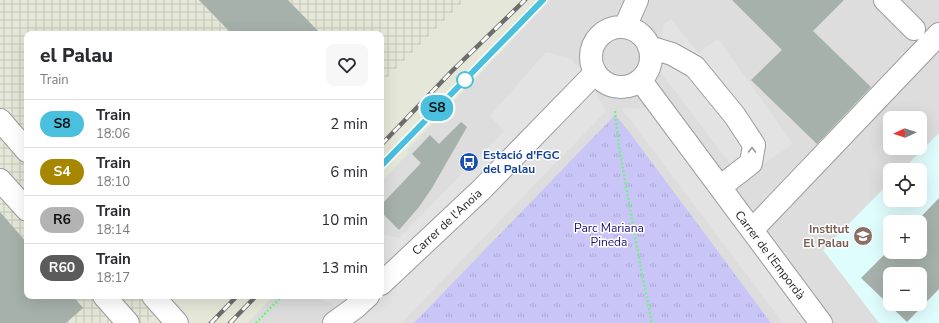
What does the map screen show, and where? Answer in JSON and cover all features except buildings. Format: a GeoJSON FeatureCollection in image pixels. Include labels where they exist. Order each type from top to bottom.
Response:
{"type":"FeatureCollection","features":[{"type":"Feature","properties":{"kind":"street"},"geometry":{"type":"LineString","coordinates":[[625,27],[637,0]]}},
{"type":"Feature","properties":{"kind":"street"},"geometry":{"type":"LineString","coordinates":[[884,0],[914,29]]}},
{"type":"Feature","properties":{"kind":"street"},"geometry":{"type":"LineString","coordinates":[[616,27],[625,27],[634,30],[647,41],[649,47],[651,53],[651,63],[647,74],[635,85],[622,88],[613,87],[603,82],[595,73],[591,63],[593,46],[597,39],[600,35],[616,27]]}},
{"type":"Feature","properties":{"kind":"street"},"geometry":{"type":"LineString","coordinates":[[752,230],[939,34]]}},
{"type":"Feature","properties":{"kind":"street"},"geometry":{"type":"LineString","coordinates":[[649,47],[672,54],[695,67],[735,116],[754,145],[751,163],[720,187]]}},
{"type":"Feature","properties":{"kind":"street","name":"Carrer de l'Anoia"},"geometry":{"type":"LineString","coordinates":[[384,281],[481,190],[595,73]]}},
{"type":"Feature","properties":{"kind":"street","name":"Carrer de l'Empordà"},"geometry":{"type":"LineString","coordinates":[[641,81],[821,323]]}},
{"type":"Feature","properties":{"kind":"street"},"geometry":{"type":"LineString","coordinates":[[0,120],[24,148]]}},
{"type":"Feature","properties":{"kind":"street"},"geometry":{"type":"LineString","coordinates":[[0,180],[24,207]]}},
{"type":"Feature","properties":{"kind":"street"},"geometry":{"type":"LineString","coordinates":[[107,299],[128,323]]}},
{"type":"Feature","properties":{"kind":"street"},"geometry":{"type":"LineString","coordinates":[[156,299],[176,323]]}},
{"type":"Feature","properties":{"kind":"street"},"geometry":{"type":"LineString","coordinates":[[334,323],[357,309]]}},
{"type":"Feature","properties":{"kind":"path"},"geometry":{"type":"LineString","coordinates":[[615,111],[622,163],[652,323]]}},
{"type":"Feature","properties":{"kind":"path"},"geometry":{"type":"LineString","coordinates":[[256,323],[279,299]]}},
{"type":"Feature","properties":{"kind":"shaded area"},"geometry":{"type":"Polygon","coordinates":[[[0,0],[465,0],[384,81],[384,31],[24,31],[24,299],[169,299],[147,323],[0,323],[0,0]]]}},
{"type":"Feature","properties":{"kind":"shaded area"},"geometry":{"type":"Polygon","coordinates":[[[465,0],[550,0],[408,149],[409,152],[384,178],[384,81],[465,0]]]}},
{"type":"Feature","properties":{"kind":"shaded area"},"geometry":{"type":"Polygon","coordinates":[[[550,0],[939,0],[939,323],[247,323],[270,299],[384,299],[384,178],[409,152],[407,150],[550,0]]]}},
{"type":"Feature","properties":{"kind":"shaded area"},"geometry":{"type":"Polygon","coordinates":[[[671,19],[698,53],[718,39],[793,144],[742,179],[658,69],[664,24],[671,19]]]}},
{"type":"Feature","properties":{"kind":"shaded area"},"geometry":{"type":"Polygon","coordinates":[[[546,52],[571,59],[588,80],[606,111],[401,323],[336,323],[333,304],[319,299],[384,299],[384,235],[399,238],[504,131],[490,116],[546,52]]]}},
{"type":"Feature","properties":{"kind":"shaded area"},"geometry":{"type":"Polygon","coordinates":[[[648,108],[807,323],[783,323],[622,109],[648,108]]]}},
{"type":"Feature","properties":{"kind":"shaded area","name":"Institut El Palau"},"geometry":{"type":"Polygon","coordinates":[[[939,133],[939,323],[879,323],[823,250],[883,189],[883,207],[927,207],[927,163],[909,163],[917,155],[927,155],[927,145],[939,133]]]}},
{"type":"Feature","properties":{"kind":"shaded area"},"geometry":{"type":"Polygon","coordinates":[[[170,299],[270,299],[247,323],[148,323],[170,299]]]}},
{"type":"Feature","properties":{"kind":"green space","name":"Parc Mariana Pineda"},"geometry":{"type":"Polygon","coordinates":[[[615,115],[627,129],[771,323],[414,323],[615,115]]]}},
{"type":"Feature","properties":{"kind":"railway"},"geometry":{"type":"LineString","coordinates":[[384,142],[452,71],[525,0]]}},
{"type":"Feature","properties":{"kind":"railway"},"geometry":{"type":"LineString","coordinates":[[384,163],[543,0]]}},
{"type":"Feature","properties":{"kind":"railway"},"geometry":{"type":"LineString","coordinates":[[211,323],[234,299]]}},
{"type":"Feature","properties":{"kind":"railway"},"geometry":{"type":"LineString","coordinates":[[230,323],[253,299]]}},
{"type":"Feature","properties":{"kind":"train","name":"S8"},"geometry":{"type":"LineString","coordinates":[[384,163],[543,0]]}},
{"type":"Feature","properties":{"kind":"place","name":"Estació d'FGC del Palau"},"geometry":{"type":"Point","coordinates":[469,162]}},
{"type":"Feature","properties":{"kind":"place","name":"Institut El Palau"},"geometry":{"type":"Point","coordinates":[863,236]}}]}
